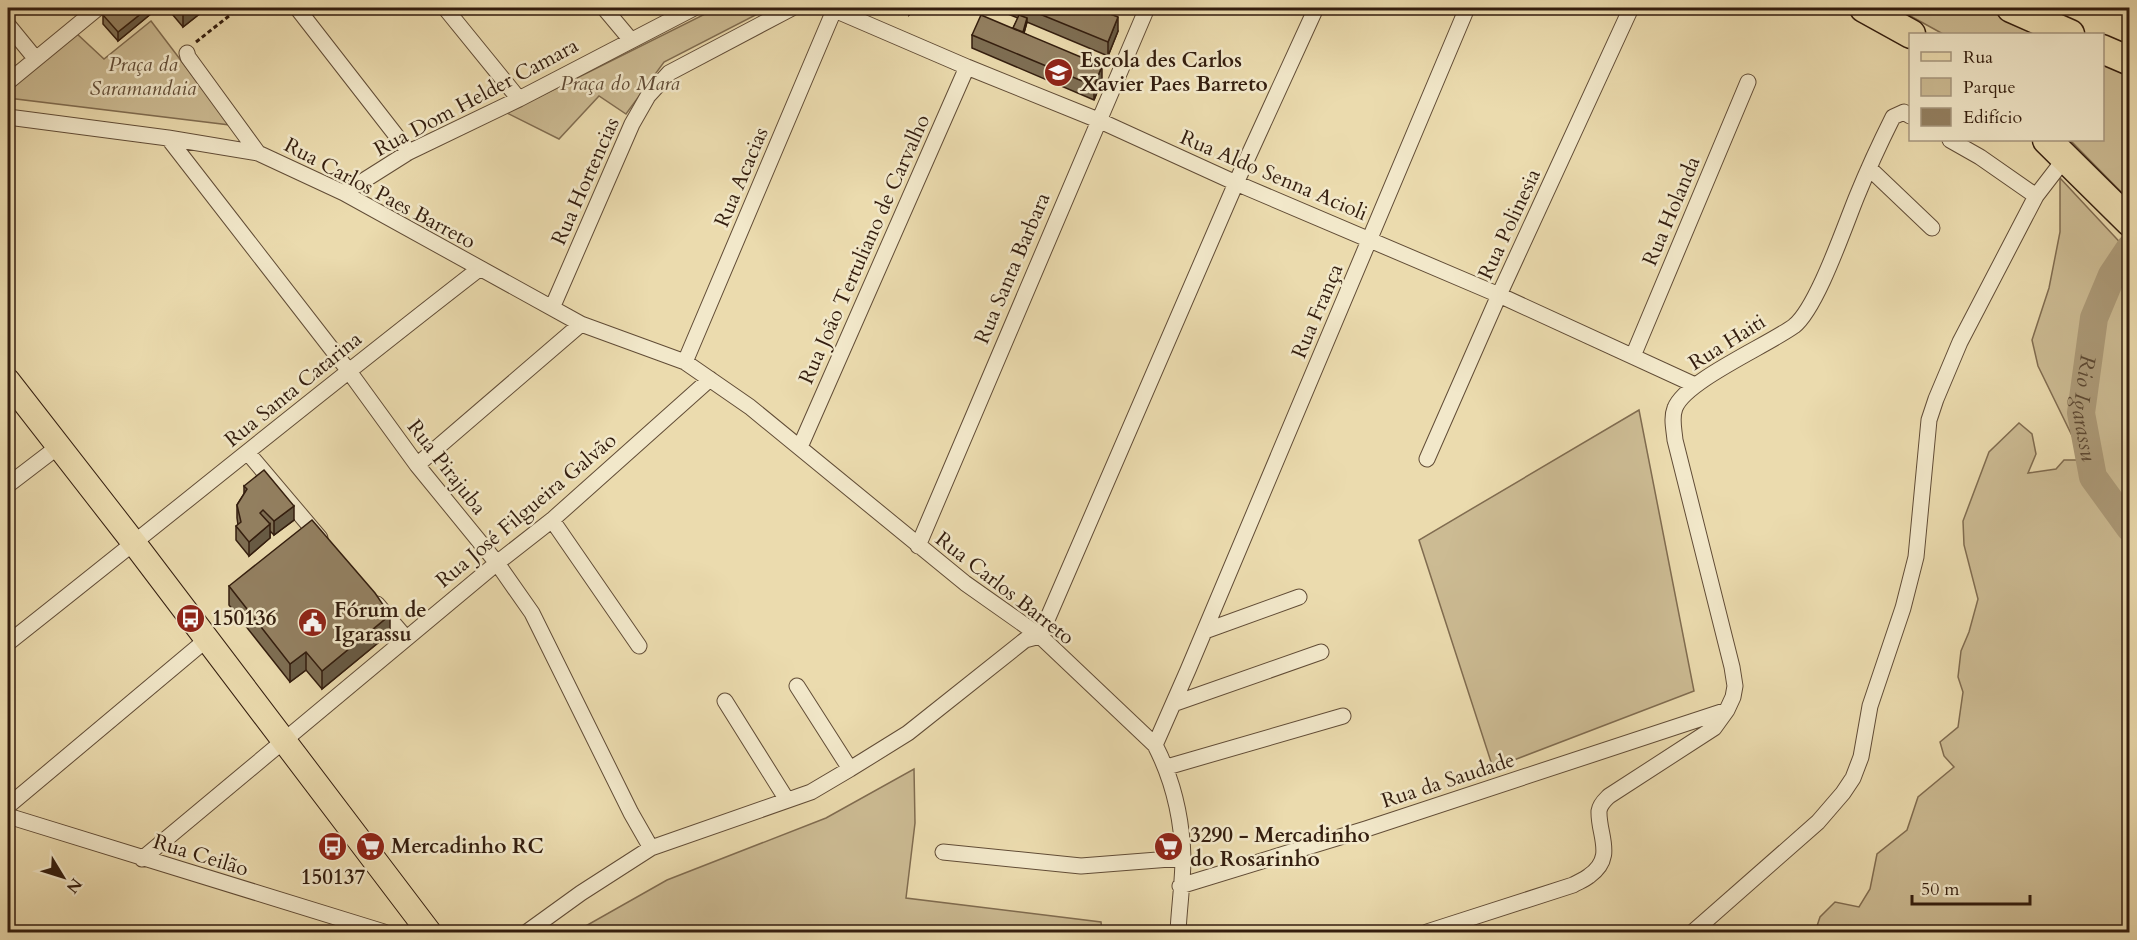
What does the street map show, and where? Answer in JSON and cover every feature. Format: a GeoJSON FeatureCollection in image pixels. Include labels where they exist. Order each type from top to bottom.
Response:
{"type":"FeatureCollection","features":[{"type":"Feature","properties":{"kind":"highway"},"geometry":{"type":"LineString","coordinates":[[1864,8],[1909,33]]}},
{"type":"Feature","properties":{"kind":"highway"},"geometry":{"type":"LineString","coordinates":[[2011,8],[2068,33]]}},
{"type":"Feature","properties":{"kind":"highway"},"geometry":{"type":"LineString","coordinates":[[2104,49],[2130,61]]}},
{"type":"Feature","properties":{"kind":"highway"},"geometry":{"type":"LineString","coordinates":[[2057,148],[2122,215]]}},
{"type":"Feature","properties":{"kind":"main road"},"geometry":{"type":"LineString","coordinates":[[8,381],[134,543],[429,933]]}},
{"type":"Feature","properties":{"kind":"street"},"geometry":{"type":"LineString","coordinates":[[8,82],[98,8]]}},
{"type":"Feature","properties":{"kind":"street"},"geometry":{"type":"LineString","coordinates":[[297,8],[409,152]]}},
{"type":"Feature","properties":{"kind":"street"},"geometry":{"type":"LineString","coordinates":[[445,8],[519,99]]}},
{"type":"Feature","properties":{"kind":"street"},"geometry":{"type":"LineString","coordinates":[[603,8],[630,39]]}},
{"type":"Feature","properties":{"kind":"street","name":"Rua Dom Helder Camara"},"geometry":{"type":"LineString","coordinates":[[344,194],[409,152],[519,99],[630,39],[694,8]]}},
{"type":"Feature","properties":{"kind":"street","name":"Rua Hortencias"},"geometry":{"type":"LineString","coordinates":[[552,308],[632,124],[648,96],[669,73],[792,8]]}},
{"type":"Feature","properties":{"kind":"street"},"geometry":{"type":"LineString","coordinates":[[830,8],[835,8]]}},
{"type":"Feature","properties":{"kind":"street","name":"Rua Aldo Senna Acioli"},"geometry":{"type":"LineString","coordinates":[[835,8],[1499,295],[1695,385]]}},
{"type":"Feature","properties":{"kind":"street","name":"Rua Acacias"},"geometry":{"type":"LineString","coordinates":[[685,362],[835,8]]}},
{"type":"Feature","properties":{"kind":"street","name":"Rua Santa Barbara"},"geometry":{"type":"LineString","coordinates":[[918,546],[1147,8]]}},
{"type":"Feature","properties":{"kind":"street"},"geometry":{"type":"LineString","coordinates":[[527,933],[580,893],[651,848],[811,792],[908,733],[1025,640],[1040,636],[1236,183],[1316,8]]}},
{"type":"Feature","properties":{"kind":"street","name":"Rua França"},"geometry":{"type":"LineString","coordinates":[[1155,745],[1467,8]]}},
{"type":"Feature","properties":{"kind":"street","name":"Rua Polinesia"},"geometry":{"type":"LineString","coordinates":[[1427,459],[1499,295],[1631,8]]}},
{"type":"Feature","properties":{"kind":"street"},"geometry":{"type":"LineString","coordinates":[[8,25],[35,58]]}},
{"type":"Feature","properties":{"kind":"street"},"geometry":{"type":"LineString","coordinates":[[187,52],[188,57],[258,153]]}},
{"type":"Feature","properties":{"kind":"street","name":"Rua João Tertuliano de Carvalho"},"geometry":{"type":"LineString","coordinates":[[800,447],[967,67]]}},
{"type":"Feature","properties":{"kind":"street","name":"Rua Holanda"},"geometry":{"type":"LineString","coordinates":[[1633,356],[1748,82]]}},
{"type":"Feature","properties":{"kind":"street","name":"Rua Haiti"},"geometry":{"type":"LineString","coordinates":[[1727,710],[1735,686],[1732,667],[1675,440],[1673,420],[1676,406],[1695,385],[1796,325],[1809,308],[1819,289],[1869,168],[1893,117],[1899,112],[1909,115]]}},
{"type":"Feature","properties":{"kind":"street","name":"Rua Carlos Paes Barreto"},"geometry":{"type":"LineString","coordinates":[[8,117],[168,138],[258,153],[344,194],[581,324],[685,362],[710,379]]}},
{"type":"Feature","properties":{"kind":"street","name":"Rua Pirajuba"},"geometry":{"type":"LineString","coordinates":[[168,138],[348,370],[417,465],[497,563],[532,613],[631,813],[651,848]]}},
{"type":"Feature","properties":{"kind":"street"},"geometry":{"type":"LineString","coordinates":[[1952,141],[2036,196]]}},
{"type":"Feature","properties":{"kind":"street"},"geometry":{"type":"LineString","coordinates":[[1693,933],[1818,822],[1853,778],[1861,757],[1870,706],[1903,608],[1916,557],[1929,420],[1960,342],[2036,196],[2057,148]]}},
{"type":"Feature","properties":{"kind":"street"},"geometry":{"type":"LineString","coordinates":[[1869,168],[1932,228]]}},
{"type":"Feature","properties":{"kind":"street","name":"Rua Santa Catarina"},"geometry":{"type":"LineString","coordinates":[[8,643],[248,453],[348,370],[479,269]]}},
{"type":"Feature","properties":{"kind":"street"},"geometry":{"type":"LineString","coordinates":[[417,465],[581,324]]}},
{"type":"Feature","properties":{"kind":"street","name":"Rua Carlos Barreto"},"geometry":{"type":"LineString","coordinates":[[710,379],[750,406],[965,583],[1040,636],[1155,745],[1167,767],[1174,793],[1183,858],[1178,933]]}},
{"type":"Feature","properties":{"kind":"street","name":"Rua José Filgueira Galvão"},"geometry":{"type":"LineString","coordinates":[[142,859],[406,638],[552,520],[710,379]]}},
{"type":"Feature","properties":{"kind":"street"},"geometry":{"type":"LineString","coordinates":[[8,485],[59,446]]}},
{"type":"Feature","properties":{"kind":"street"},"geometry":{"type":"LineString","coordinates":[[248,453],[331,550]]}},
{"type":"Feature","properties":{"kind":"street"},"geometry":{"type":"LineString","coordinates":[[552,520],[639,646]]}},
{"type":"Feature","properties":{"kind":"street"},"geometry":{"type":"LineString","coordinates":[[369,594],[406,638]]}},
{"type":"Feature","properties":{"kind":"street"},"geometry":{"type":"LineString","coordinates":[[1205,631],[1299,597]]}},
{"type":"Feature","properties":{"kind":"street"},"geometry":{"type":"LineString","coordinates":[[8,806],[206,640]]}},
{"type":"Feature","properties":{"kind":"street"},"geometry":{"type":"LineString","coordinates":[[1173,704],[1321,652]]}},
{"type":"Feature","properties":{"kind":"street"},"geometry":{"type":"LineString","coordinates":[[797,686],[850,769]]}},
{"type":"Feature","properties":{"kind":"street"},"geometry":{"type":"LineString","coordinates":[[725,701],[787,800]]}},
{"type":"Feature","properties":{"kind":"street"},"geometry":{"type":"LineString","coordinates":[[1427,933],[1573,885],[1591,875],[1605,850],[1599,811],[1602,803],[1609,796],[1714,728],[1727,710]]}},
{"type":"Feature","properties":{"kind":"street","name":"Rua da Saudade"},"geometry":{"type":"LineString","coordinates":[[1180,886],[1366,829],[1727,710]]}},
{"type":"Feature","properties":{"kind":"street"},"geometry":{"type":"LineString","coordinates":[[1167,767],[1343,716]]}},
{"type":"Feature","properties":{"kind":"street","name":"Rua Ceilão"},"geometry":{"type":"LineString","coordinates":[[8,816],[384,933]]}},
{"type":"Feature","properties":{"kind":"street"},"geometry":{"type":"LineString","coordinates":[[943,852],[1081,866],[1183,858]]}},
{"type":"Feature","properties":{"kind":"path"},"geometry":{"type":"LineString","coordinates":[[187,52],[188,47],[239,8]]}},
{"type":"Feature","properties":{"kind":"green space","name":"Praça do Mara"},"geometry":{"type":"Polygon","coordinates":[[[717,8],[769,8],[664,62],[626,114],[599,96],[559,139],[507,113],[717,8]]]}},
{"type":"Feature","properties":{"kind":"green space"},"geometry":{"type":"Polygon","coordinates":[[[1896,8],[2000,8],[2053,33],[1941,33],[1896,8]]]}},
{"type":"Feature","properties":{"kind":"green space","name":"Praça da Saramandaia"},"geometry":{"type":"Polygon","coordinates":[[[151,21],[230,125],[8,98],[8,90],[76,33],[104,59],[151,21]]]}},
{"type":"Feature","properties":{"kind":"green space"},"geometry":{"type":"Polygon","coordinates":[[[2104,60],[2129,72],[2129,200],[2071,141],[2104,141],[2104,60]]]}},
{"type":"Feature","properties":{"kind":"green space"},"geometry":{"type":"Polygon","coordinates":[[[2060,178],[2129,252],[2129,932],[1815,932],[1820,917],[1835,902],[1859,907],[1870,889],[1877,854],[1907,830],[1918,797],[1954,767],[1944,756],[1940,742],[1958,727],[1963,692],[1958,677],[1961,651],[1978,599],[1964,545],[1963,521],[1989,452],[2019,423],[2032,434],[2036,454],[2028,473],[2056,469],[2064,460],[2079,460],[2078,448],[2038,366],[2032,340],[2049,288],[2060,232],[2060,178]]]}},
{"type":"Feature","properties":{"kind":"green space"},"geometry":{"type":"Polygon","coordinates":[[[1639,410],[1694,691],[1493,768],[1419,540],[1639,410]]]}},
{"type":"Feature","properties":{"kind":"green space"},"geometry":{"type":"Polygon","coordinates":[[[914,769],[915,823],[906,898],[1101,922],[1102,932],[575,932],[667,880],[826,818],[914,769]]]}},
{"type":"Feature","properties":{"kind":"building"},"geometry":{"type":"Polygon","coordinates":[[[113,8],[148,8],[118,32],[103,15],[113,8]]]}},
{"type":"Feature","properties":{"kind":"building"},"geometry":{"type":"Polygon","coordinates":[[[178,8],[190,8],[183,14],[178,8]]]}},
{"type":"Feature","properties":{"kind":"building"},"geometry":{"type":"Polygon","coordinates":[[[1025,8],[1095,8],[1118,17],[1108,42],[1025,8]]]}},
{"type":"Feature","properties":{"kind":"building"},"geometry":{"type":"Polygon","coordinates":[[[981,15],[1102,66],[1094,86],[972,35],[981,15]]]}},
{"type":"Feature","properties":{"kind":"building"},"geometry":{"type":"Polygon","coordinates":[[[1019,15],[1027,18],[1023,32],[1013,28],[1019,15]]]}},
{"type":"Feature","properties":{"kind":"building"},"geometry":{"type":"Polygon","coordinates":[[[264,470],[294,506],[274,521],[263,510],[260,513],[270,524],[249,542],[236,526],[241,522],[237,505],[247,489],[244,486],[264,470]]]}},
{"type":"Feature","properties":{"kind":"building","name":"Fórum de Igarassu"},"geometry":{"type":"Polygon","coordinates":[[[312,520],[375,593],[390,615],[322,671],[306,652],[290,664],[229,586],[312,520]]]}},
{"type":"Feature","properties":{"kind":"waterway","name":"Rio Igarassu"},"geometry":{"type":"LineString","coordinates":[[2130,248],[2112,275],[2094,318],[2081,413],[2093,477],[2130,528]]}},
{"type":"Feature","properties":{"kind":"place","name":"Escola des Carlos Xavier Paes Barreto"},"geometry":{"type":"Point","coordinates":[1059,72]}},
{"type":"Feature","properties":{"kind":"place","name":"150136"},"geometry":{"type":"Point","coordinates":[191,618]}},
{"type":"Feature","properties":{"kind":"place","name":"Fórum de Igarassu"},"geometry":{"type":"Point","coordinates":[313,622]}},
{"type":"Feature","properties":{"kind":"place","name":"150137"},"geometry":{"type":"Point","coordinates":[333,846]}},
{"type":"Feature","properties":{"kind":"place","name":"Mercadinho RC"},"geometry":{"type":"Point","coordinates":[370,846]}},
{"type":"Feature","properties":{"kind":"place","name":"3290 - Mercadinho do Rosarinho"},"geometry":{"type":"Point","coordinates":[1169,847]}}]}
